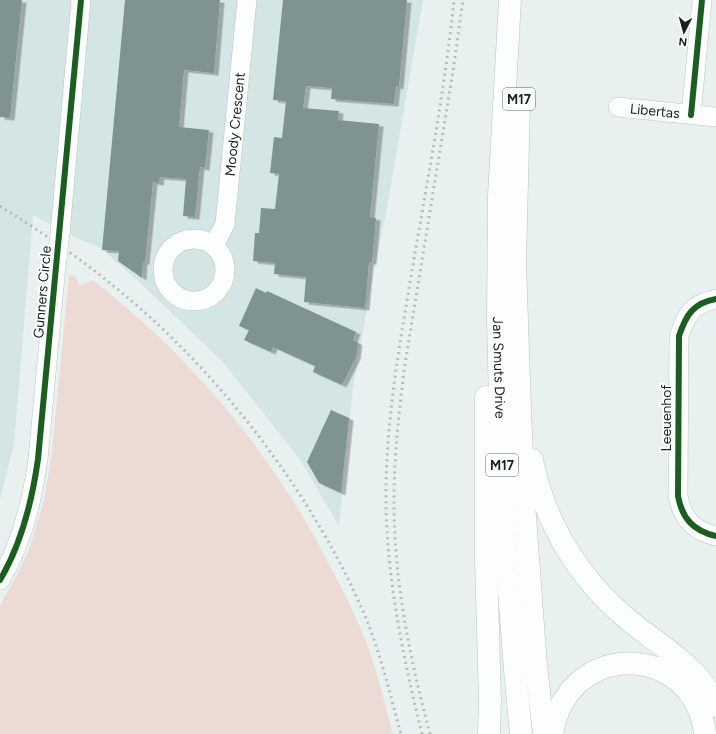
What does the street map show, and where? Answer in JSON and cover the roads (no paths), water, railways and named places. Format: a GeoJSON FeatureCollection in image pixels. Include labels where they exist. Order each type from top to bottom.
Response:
{"type":"FeatureCollection","features":[{"type":"Feature","properties":{"kind":"main road","name":"Jan Smuts Drive"},"geometry":{"type":"LineString","coordinates":[[510,0],[499,196],[498,321],[503,514],[521,734]]}},
{"type":"Feature","properties":{"kind":"main road","name":"Jan Smuts Drive"},"geometry":{"type":"LineString","coordinates":[[521,0],[515,263],[524,503],[535,658],[544,734]]}},
{"type":"Feature","properties":{"kind":"main road"},"geometry":{"type":"LineString","coordinates":[[489,734],[490,700],[486,561],[485,417],[487,370],[498,268]]}},
{"type":"Feature","properties":{"kind":"main road"},"geometry":{"type":"LineString","coordinates":[[520,410],[538,486],[557,532],[575,562],[596,589],[611,604],[694,674],[709,693],[716,706]]}},
{"type":"Feature","properties":{"kind":"main road"},"geometry":{"type":"LineString","coordinates":[[552,734],[560,708],[574,687],[581,680],[591,673],[610,665],[630,663],[659,669],[668,674],[684,687],[699,711],[705,734]]}},
{"type":"Feature","properties":{"kind":"street","name":"Gunners Circle"},"geometry":{"type":"LineString","coordinates":[[0,580],[9,565],[24,526],[35,485],[81,0]]}},
{"type":"Feature","properties":{"kind":"street","name":"Moody Crescent"},"geometry":{"type":"LineString","coordinates":[[214,245],[225,224],[247,0]]}},
{"type":"Feature","properties":{"kind":"street"},"geometry":{"type":"LineString","coordinates":[[691,115],[702,0]]}},
{"type":"Feature","properties":{"kind":"street","name":"Libertas"},"geometry":{"type":"LineString","coordinates":[[618,107],[716,118]]}},
{"type":"Feature","properties":{"kind":"street","name":"Leeuenhof"},"geometry":{"type":"LineString","coordinates":[[716,299],[706,301],[694,308],[684,319],[679,336],[678,496],[684,517],[705,533],[716,536]]}},
{"type":"Feature","properties":{"kind":"railway"},"geometry":{"type":"LineString","coordinates":[[422,734],[396,612],[388,550],[386,518],[388,439],[396,367],[445,74],[454,0]]}},
{"type":"Feature","properties":{"kind":"railway"},"geometry":{"type":"LineString","coordinates":[[430,734],[410,649],[400,591],[395,532],[395,468],[405,364],[453,71],[463,0]]}},
{"type":"Feature","properties":{"kind":"railway"},"geometry":{"type":"LineString","coordinates":[[0,206],[78,258],[122,293],[159,326],[195,361],[230,400],[262,441],[293,484],[320,527],[365,616],[376,645],[401,734]]}}]}
